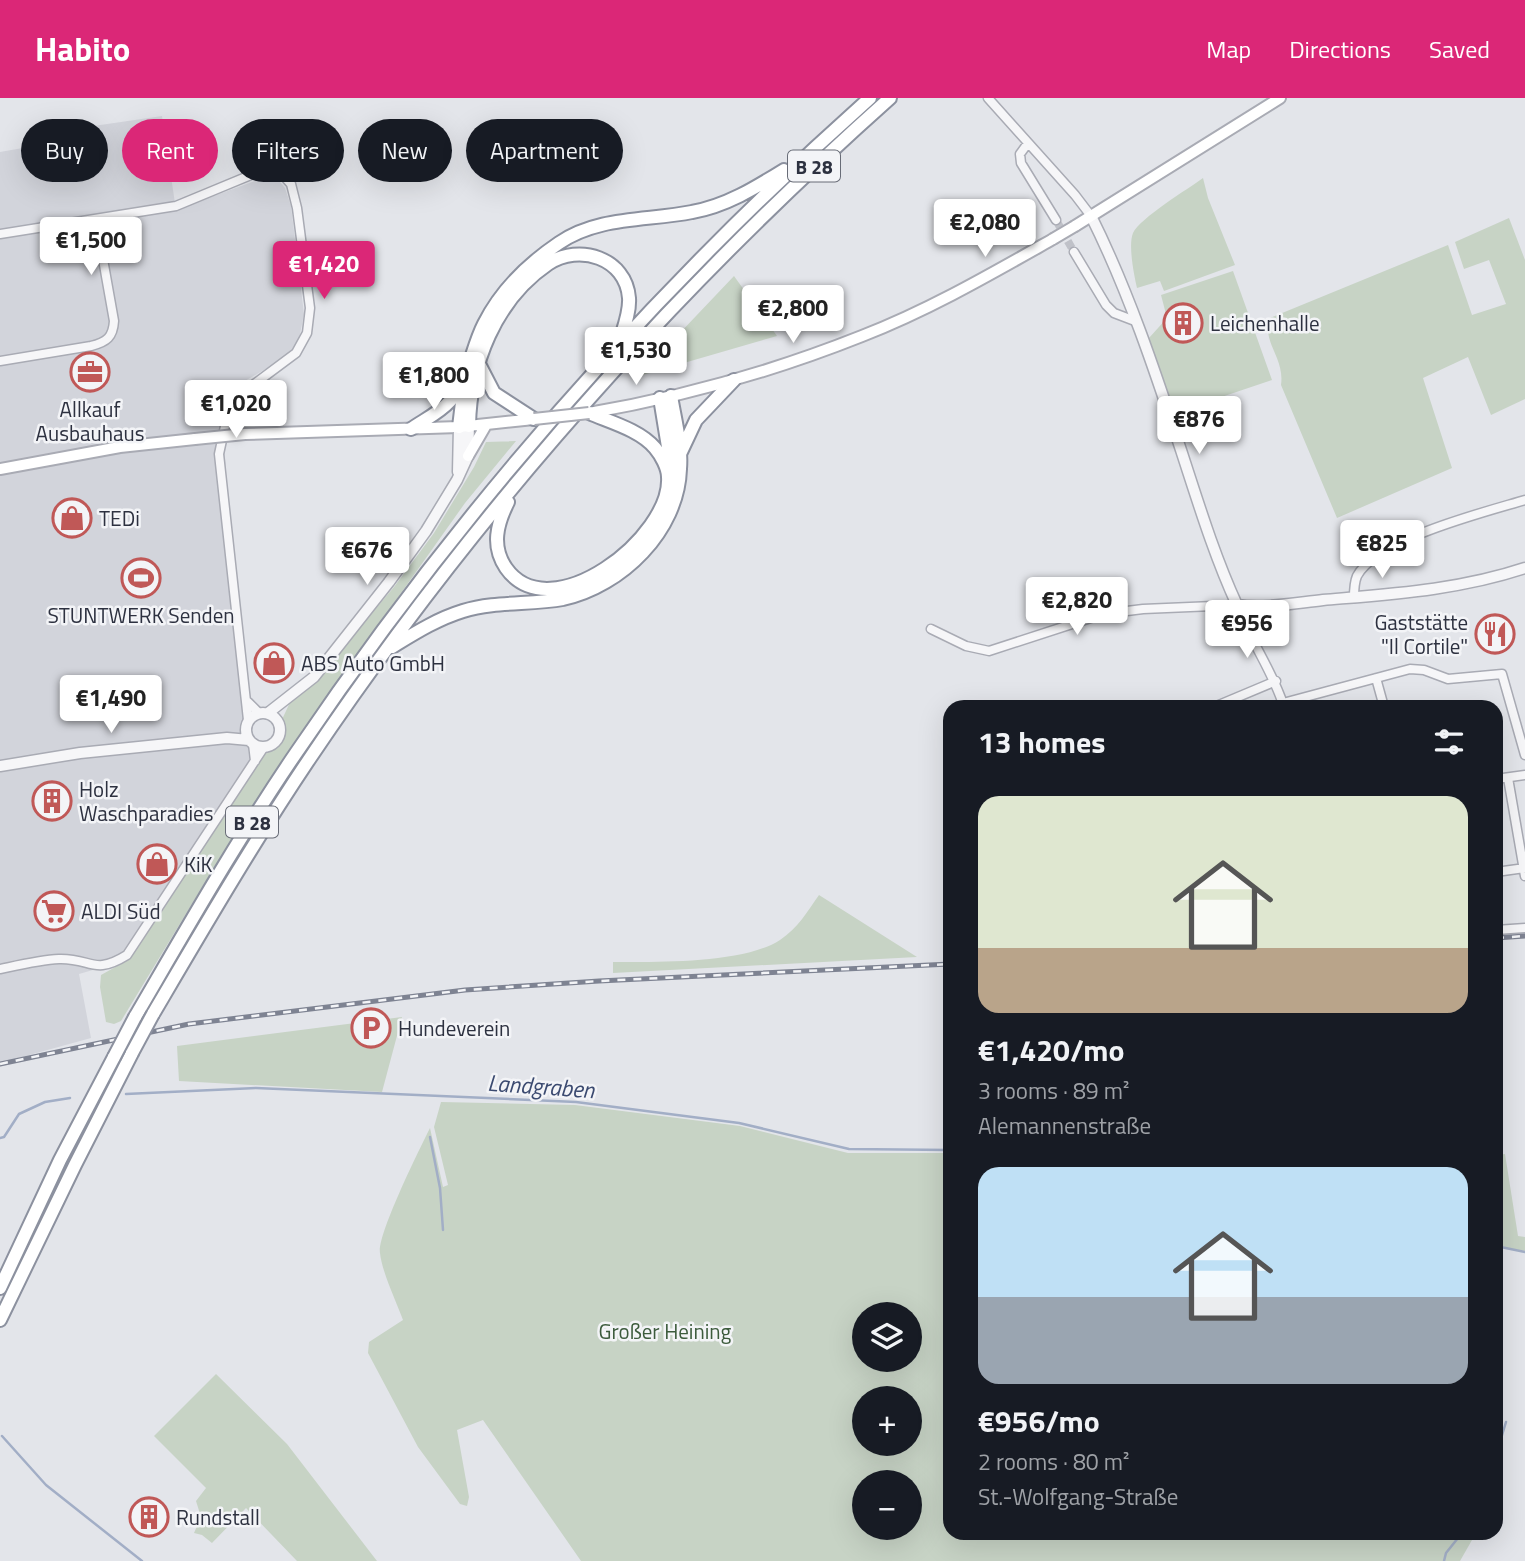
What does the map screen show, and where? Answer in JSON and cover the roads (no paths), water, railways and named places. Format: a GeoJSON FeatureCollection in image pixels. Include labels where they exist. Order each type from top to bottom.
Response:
{"type":"FeatureCollection","features":[{"type":"Feature","properties":{"kind":"highway","name":"B 28"},"geometry":{"type":"LineString","coordinates":[[0,1288],[60,1160],[135,1017],[253,820],[342,689],[419,584],[506,473],[619,344],[799,161],[870,98]]}},
{"type":"Feature","properties":{"kind":"highway","name":"B 28"},"geometry":{"type":"LineString","coordinates":[[0,1320],[75,1165],[153,1014],[308,761],[386,651],[518,481],[605,380],[820,160],[890,98]]}},
{"type":"Feature","properties":{"kind":"highway"},"geometry":{"type":"LineString","coordinates":[[464,426],[460,407],[483,325],[512,281],[562,241],[612,222],[691,213],[723,204],[799,161]]}},
{"type":"Feature","properties":{"kind":"highway"},"geometry":{"type":"LineString","coordinates":[[411,429],[441,410],[451,400],[473,366],[500,314],[516,293],[549,263],[575,254],[602,258],[623,279],[629,304],[619,344]]}},
{"type":"Feature","properties":{"kind":"highway"},"geometry":{"type":"LineString","coordinates":[[473,366],[494,393],[526,417]]}},
{"type":"Feature","properties":{"kind":"highway"},"geometry":{"type":"LineString","coordinates":[[680,454],[696,420],[734,380]]}},
{"type":"Feature","properties":{"kind":"highway"},"geometry":{"type":"LineString","coordinates":[[518,481],[498,522],[496,533],[498,552],[509,572],[524,583],[544,588],[557,588],[585,580],[625,554],[656,515],[668,477],[666,397]]}},
{"type":"Feature","properties":{"kind":"highway"},"geometry":{"type":"LineString","coordinates":[[386,651],[427,626],[466,610],[562,599],[600,585],[620,573],[652,541],[671,510],[678,490],[680,454],[666,397]]}},
{"type":"Feature","properties":{"kind":"highway"},"geometry":{"type":"LineString","coordinates":[[589,413],[648,441],[656,449],[668,477]]}},
{"type":"Feature","properties":{"kind":"main road"},"geometry":{"type":"LineString","coordinates":[[0,469],[120,447],[246,434],[486,425],[526,417],[589,413],[734,380],[863,336],[952,295],[1075,226],[1279,98]]}},
{"type":"Feature","properties":{"kind":"main road"},"geometry":{"type":"LineString","coordinates":[[468,456],[486,425]]}},
{"type":"Feature","properties":{"kind":"street"},"geometry":{"type":"LineString","coordinates":[[989,98],[1076,195],[1091,216],[1108,251],[1135,321],[1205,524],[1245,627],[1276,681],[1282,700]]}},
{"type":"Feature","properties":{"kind":"street"},"geometry":{"type":"LineString","coordinates":[[1028,143],[1020,154],[1021,163],[1056,220]]}},
{"type":"Feature","properties":{"kind":"street"},"geometry":{"type":"LineString","coordinates":[[0,234],[176,206],[258,173],[274,170],[291,184],[297,208],[310,308],[307,333],[296,353],[249,388],[233,406],[227,417],[218,458],[248,702],[247,724],[255,761]]}},
{"type":"Feature","properties":{"kind":"street"},"geometry":{"type":"LineString","coordinates":[[0,361],[95,345],[109,339],[114,321],[96,220]]}},
{"type":"Feature","properties":{"kind":"street"},"geometry":{"type":"LineString","coordinates":[[1074,251],[1106,305],[1114,313],[1135,321]]}},
{"type":"Feature","properties":{"kind":"street"},"geometry":{"type":"LineString","coordinates":[[227,738],[289,698],[314,677],[334,654],[426,531],[457,480],[468,456],[464,426]]}},
{"type":"Feature","properties":{"kind":"street"},"geometry":{"type":"LineString","coordinates":[[457,480],[464,426]]}},
{"type":"Feature","properties":{"kind":"street"},"geometry":{"type":"LineString","coordinates":[[1354,598],[1355,580],[1363,568],[1401,543],[1525,499]]}},
{"type":"Feature","properties":{"kind":"street"},"geometry":{"type":"LineString","coordinates":[[931,629],[966,646],[989,651],[1103,614],[1143,609],[1354,598],[1460,587],[1525,568]]}},
{"type":"Feature","properties":{"kind":"street"},"geometry":{"type":"LineString","coordinates":[[1300,700],[1410,669],[1424,670],[1448,679],[1502,674],[1525,755]]}},
{"type":"Feature","properties":{"kind":"street"},"geometry":{"type":"LineString","coordinates":[[1376,678],[1382,700]]}},
{"type":"Feature","properties":{"kind":"street"},"geometry":{"type":"LineString","coordinates":[[1231,700],[1276,681]]}},
{"type":"Feature","properties":{"kind":"street"},"geometry":{"type":"LineString","coordinates":[[278,722],[289,698]]}},
{"type":"Feature","properties":{"kind":"street"},"geometry":{"type":"LineString","coordinates":[[0,969],[64,959],[103,967],[127,955],[264,747],[278,738],[278,722],[248,702]]}},
{"type":"Feature","properties":{"kind":"street"},"geometry":{"type":"LineString","coordinates":[[0,766],[80,753],[227,738],[264,747]]}},
{"type":"Feature","properties":{"kind":"street"},"geometry":{"type":"LineString","coordinates":[[1503,778],[1525,775]]}},
{"type":"Feature","properties":{"kind":"street"},"geometry":{"type":"LineString","coordinates":[[1503,872],[1524,871],[1508,778]]}},
{"type":"Feature","properties":{"kind":"street"},"geometry":{"type":"LineString","coordinates":[[1503,930],[1525,928]]}},
{"type":"Feature","properties":{"kind":"waterway","name":"Landgraben"},"geometry":{"type":"LineString","coordinates":[[126,1094],[256,1088],[576,1102],[739,1123],[849,1149],[943,1150]]}},
{"type":"Feature","properties":{"kind":"waterway","name":"Landgraben"},"geometry":{"type":"LineString","coordinates":[[0,1138],[4,1137],[19,1114],[45,1102],[70,1098]]}},
{"type":"Feature","properties":{"kind":"waterway"},"geometry":{"type":"LineString","coordinates":[[430,1137],[440,1188],[443,1230]]}},
{"type":"Feature","properties":{"kind":"waterway","name":"Landgraben"},"geometry":{"type":"LineString","coordinates":[[1503,1247],[1525,1252]]}},
{"type":"Feature","properties":{"kind":"waterway"},"geometry":{"type":"LineString","coordinates":[[1503,1432],[1506,1422]]}},
{"type":"Feature","properties":{"kind":"waterway"},"geometry":{"type":"LineString","coordinates":[[2,1436],[46,1485],[142,1561]]}},
{"type":"Feature","properties":{"kind":"waterway"},"geometry":{"type":"LineString","coordinates":[[1444,1561],[1446,1553],[1456,1540]]}},
{"type":"Feature","properties":{"kind":"tunnel"},"geometry":{"type":"LineString","coordinates":[[1056,220],[1074,252]]}},
{"type":"Feature","properties":{"kind":"railway"},"geometry":{"type":"LineString","coordinates":[[1503,938],[1525,936]]}},
{"type":"Feature","properties":{"kind":"railway"},"geometry":{"type":"LineString","coordinates":[[0,1064],[189,1024],[465,990],[943,964]]}},
{"type":"Feature","properties":{"kind":"place","name":"Leichenhalle"},"geometry":{"type":"Point","coordinates":[1183,323]}},
{"type":"Feature","properties":{"kind":"place","name":"Allkauf Ausbauhaus"},"geometry":{"type":"Point","coordinates":[90,372]}},
{"type":"Feature","properties":{"kind":"place","name":"TEDi"},"geometry":{"type":"Point","coordinates":[72,518]}},
{"type":"Feature","properties":{"kind":"place","name":"STUNTWERK Senden"},"geometry":{"type":"Point","coordinates":[141,578]}},
{"type":"Feature","properties":{"kind":"place","name":"Gaststätte \"Il Cortile\""},"geometry":{"type":"Point","coordinates":[1495,634]}},
{"type":"Feature","properties":{"kind":"place","name":"ABS Auto GmbH"},"geometry":{"type":"Point","coordinates":[274,663]}},
{"type":"Feature","properties":{"kind":"place","name":"Holz Waschparadies"},"geometry":{"type":"Point","coordinates":[52,801]}},
{"type":"Feature","properties":{"kind":"place","name":"KiK"},"geometry":{"type":"Point","coordinates":[157,864]}},
{"type":"Feature","properties":{"kind":"place","name":"ALDI Süd"},"geometry":{"type":"Point","coordinates":[54,911]}},
{"type":"Feature","properties":{"kind":"place","name":"Hundeverein"},"geometry":{"type":"Point","coordinates":[371,1028]}},
{"type":"Feature","properties":{"kind":"place","name":"Rundstall"},"geometry":{"type":"Point","coordinates":[149,1517]}},
{"type":"Feature","properties":{"kind":"park label","name":"Großer Heining"},"geometry":{"type":"Point","coordinates":[665,1331]}}]}
